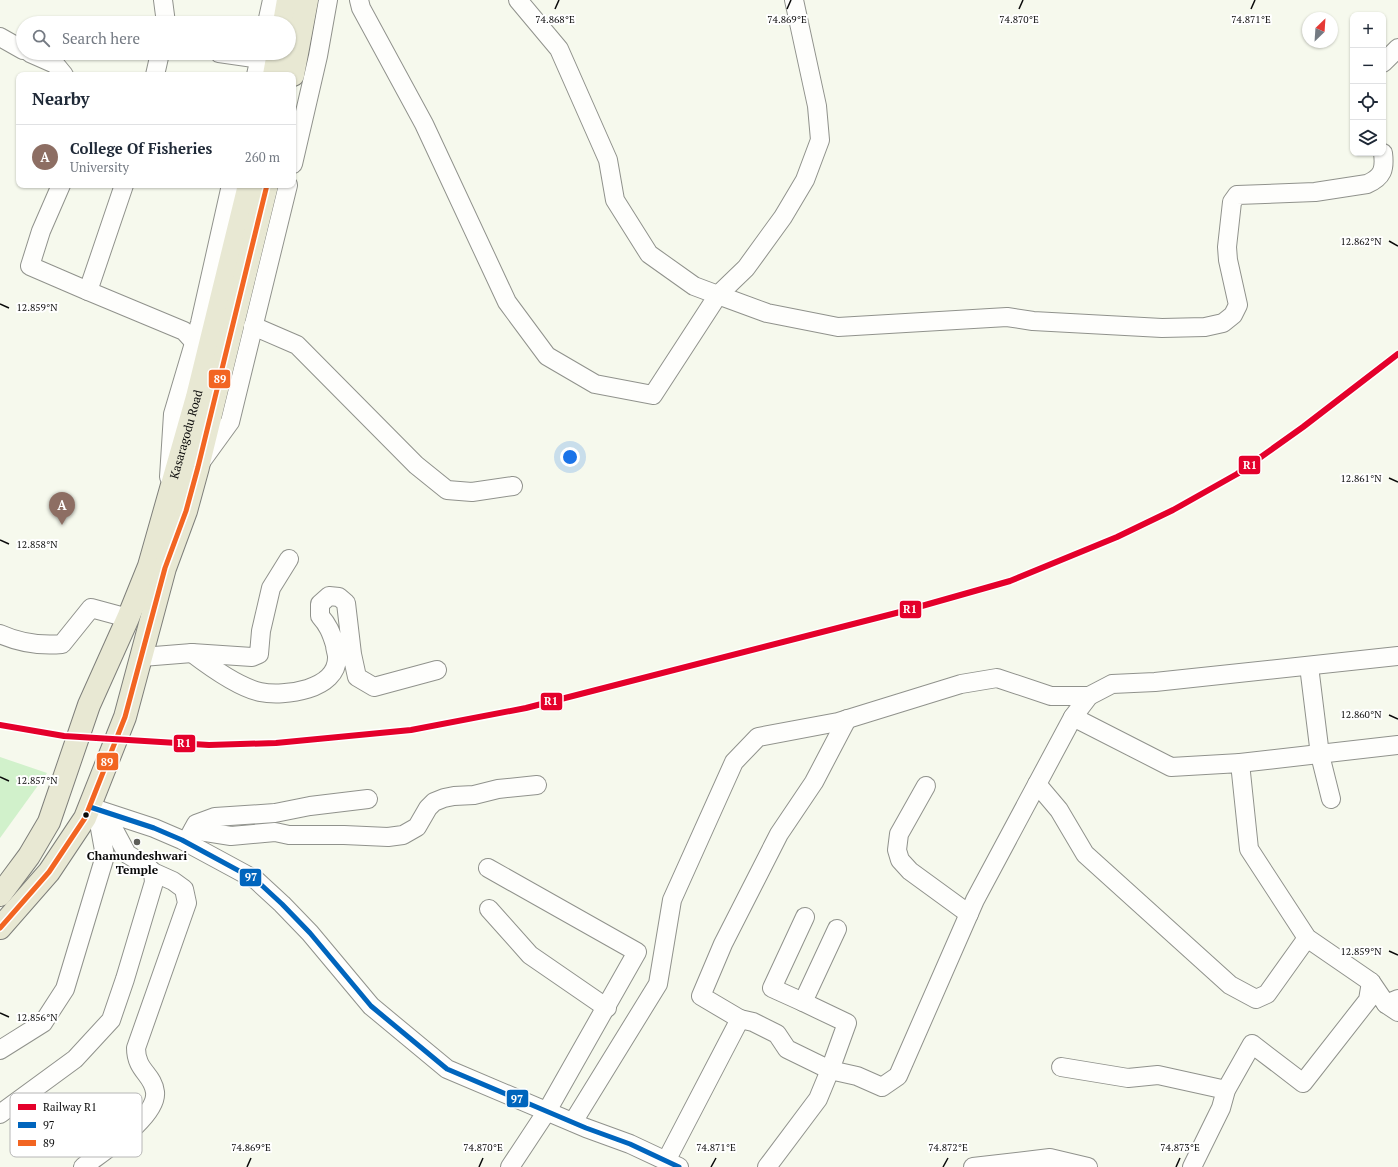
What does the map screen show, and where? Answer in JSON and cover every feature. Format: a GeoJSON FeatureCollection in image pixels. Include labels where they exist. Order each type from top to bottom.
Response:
{"type":"FeatureCollection","features":[{"type":"Feature","properties":{"kind":"highway"},"geometry":{"type":"LineString","coordinates":[[285,16],[288,0]]}},
{"type":"Feature","properties":{"kind":"highway"},"geometry":{"type":"LineString","coordinates":[[296,59],[307,0]]}},
{"type":"Feature","properties":{"kind":"highway"},"geometry":{"type":"LineString","coordinates":[[264,60],[272,72]]}},
{"type":"Feature","properties":{"kind":"highway"},"geometry":{"type":"LineString","coordinates":[[294,72],[296,60]]}},
{"type":"Feature","properties":{"kind":"highway","name":"Kasaragodu Road"},"geometry":{"type":"LineString","coordinates":[[0,895],[29,856],[49,822],[89,705],[128,618],[148,566],[197,398],[248,188]]}},
{"type":"Feature","properties":{"kind":"highway","name":"Kasaragodu Road"},"geometry":{"type":"LineString","coordinates":[[0,928],[49,872],[86,818],[125,717],[165,568],[186,511],[198,467],[266,188]]}},
{"type":"Feature","properties":{"kind":"street"},"geometry":{"type":"LineString","coordinates":[[163,0],[165,16]]}},
{"type":"Feature","properties":{"kind":"street"},"geometry":{"type":"LineString","coordinates":[[269,16],[272,0]]}},
{"type":"Feature","properties":{"kind":"street"},"geometry":{"type":"LineString","coordinates":[[296,151],[318,56],[328,0]]}},
{"type":"Feature","properties":{"kind":"street"},"geometry":{"type":"LineString","coordinates":[[359,0],[361,8],[424,124],[507,302],[547,356],[595,384],[653,395],[718,295],[746,268],[783,217],[805,180],[820,140],[817,106],[794,0]]}},
{"type":"Feature","properties":{"kind":"street"},"geometry":{"type":"LineString","coordinates":[[518,0],[559,49],[608,160],[615,200],[649,254],[694,286],[767,313],[838,327],[1007,317],[1034,321],[1162,328],[1205,327],[1223,323],[1233,315],[1238,305],[1228,260],[1227,247],[1232,202],[1237,195],[1316,192],[1368,184],[1375,181],[1382,173],[1384,167],[1383,156]]}},
{"type":"Feature","properties":{"kind":"street"},"geometry":{"type":"LineString","coordinates":[[0,37],[16,46]]}},
{"type":"Feature","properties":{"kind":"street"},"geometry":{"type":"LineString","coordinates":[[1386,60],[1398,48]]}},
{"type":"Feature","properties":{"kind":"street"},"geometry":{"type":"LineString","coordinates":[[46,60],[55,64],[62,72]]}},
{"type":"Feature","properties":{"kind":"street"},"geometry":{"type":"LineString","coordinates":[[156,72],[158,60]]}},
{"type":"Feature","properties":{"kind":"street"},"geometry":{"type":"LineString","coordinates":[[59,188],[41,231],[30,266],[193,333]]}},
{"type":"Feature","properties":{"kind":"street"},"geometry":{"type":"LineString","coordinates":[[88,291],[123,188]]}},
{"type":"Feature","properties":{"kind":"street"},"geometry":{"type":"LineString","coordinates":[[171,487],[168,472],[173,414],[230,188]]}},
{"type":"Feature","properties":{"kind":"street"},"geometry":{"type":"LineString","coordinates":[[198,467],[230,422],[287,188]]}},
{"type":"Feature","properties":{"kind":"street"},"geometry":{"type":"LineString","coordinates":[[253,326],[297,345],[416,465],[447,490],[472,492],[513,486]]}},
{"type":"Feature","properties":{"kind":"street"},"geometry":{"type":"LineString","coordinates":[[142,657],[192,653],[252,657],[259,654],[261,631],[271,588],[289,559]]}},
{"type":"Feature","properties":{"kind":"street"},"geometry":{"type":"LineString","coordinates":[[192,653],[211,668],[259,691],[275,694],[309,689],[324,682],[334,669],[338,657],[331,629],[320,616],[320,604],[329,596],[339,597],[346,603],[357,677],[364,682],[374,687],[437,670]]}},
{"type":"Feature","properties":{"kind":"street"},"geometry":{"type":"LineString","coordinates":[[0,634],[12,640],[43,646],[62,644],[91,608],[128,618]]}},
{"type":"Feature","properties":{"kind":"street"},"geometry":{"type":"LineString","coordinates":[[847,719],[814,782],[779,834],[723,944],[701,996],[740,1019],[754,1022],[777,1034],[787,1049],[830,1070],[857,1076],[882,1087],[898,1076],[969,914],[1073,717],[1089,696],[1112,684],[1155,682],[1398,656]]}},
{"type":"Feature","properties":{"kind":"street"},"geometry":{"type":"LineString","coordinates":[[1309,666],[1320,755],[1331,799]]}},
{"type":"Feature","properties":{"kind":"street"},"geometry":{"type":"LineString","coordinates":[[573,1122],[658,984],[672,900],[734,762],[758,737],[847,719],[961,684],[997,678],[1051,696],[1089,696]]}},
{"type":"Feature","properties":{"kind":"street"},"geometry":{"type":"LineString","coordinates":[[1073,717],[1171,767],[1240,763],[1398,746]]}},
{"type":"Feature","properties":{"kind":"street"},"geometry":{"type":"LineString","coordinates":[[1240,763],[1249,849],[1306,938],[1371,982],[1394,1005]]}},
{"type":"Feature","properties":{"kind":"street"},"geometry":{"type":"LineString","coordinates":[[1037,784],[1059,810],[1085,854],[1230,985],[1256,999],[1267,994],[1306,938]]}},
{"type":"Feature","properties":{"kind":"street"},"geometry":{"type":"LineString","coordinates":[[94,798],[154,828],[188,835],[231,836],[275,832],[289,835],[344,834],[388,837],[403,835],[417,827],[428,808],[434,802],[444,798],[537,785]]}},
{"type":"Feature","properties":{"kind":"street"},"geometry":{"type":"LineString","coordinates":[[926,786],[899,834],[897,850],[900,860],[910,871],[969,914]]}},
{"type":"Feature","properties":{"kind":"street"},"geometry":{"type":"LineString","coordinates":[[94,798],[112,826],[127,854],[147,866],[153,872],[173,881],[184,889],[187,903],[136,1048],[136,1059],[153,1087],[154,1102],[142,1120]]}},
{"type":"Feature","properties":{"kind":"street"},"geometry":{"type":"LineString","coordinates":[[0,1050],[43,1023],[65,989],[105,856],[94,798]]}},
{"type":"Feature","properties":{"kind":"street"},"geometry":{"type":"LineString","coordinates":[[188,835],[196,824],[215,817],[275,813],[310,806],[368,799]]}},
{"type":"Feature","properties":{"kind":"street"},"geometry":{"type":"LineString","coordinates":[[188,835],[224,861],[256,880],[310,933],[370,1006],[447,1069],[546,1111],[630,1144],[672,1164],[740,1019]]}},
{"type":"Feature","properties":{"kind":"street"},"geometry":{"type":"LineString","coordinates":[[105,856],[111,852],[124,849]]}},
{"type":"Feature","properties":{"kind":"street"},"geometry":{"type":"LineString","coordinates":[[488,868],[637,952],[607,1008],[546,1111],[510,1167]]}},
{"type":"Feature","properties":{"kind":"street"},"geometry":{"type":"LineString","coordinates":[[29,1093],[75,1059],[111,1020],[126,979],[154,882],[153,872]]}},
{"type":"Feature","properties":{"kind":"street"},"geometry":{"type":"LineString","coordinates":[[489,909],[530,955],[607,1008]]}},
{"type":"Feature","properties":{"kind":"street"},"geometry":{"type":"LineString","coordinates":[[768,1167],[818,1099],[847,1023],[772,988],[805,917]]}},
{"type":"Feature","properties":{"kind":"street"},"geometry":{"type":"LineString","coordinates":[[803,1002],[837,929]]}},
{"type":"Feature","properties":{"kind":"street"},"geometry":{"type":"LineString","coordinates":[[1192,1167],[1220,1108],[1226,1090],[1252,1044],[1303,1083],[1368,1000],[1371,982]]}},
{"type":"Feature","properties":{"kind":"street"},"geometry":{"type":"LineString","coordinates":[[1061,1067],[1128,1078],[1158,1075],[1226,1090]]}},
{"type":"Feature","properties":{"kind":"street"},"geometry":{"type":"LineString","coordinates":[[0,1114],[10,1107]]}},
{"type":"Feature","properties":{"kind":"street"},"geometry":{"type":"LineString","coordinates":[[83,1167],[96,1157]]}},
{"type":"Feature","properties":{"kind":"street"},"geometry":{"type":"LineString","coordinates":[[973,1167],[1050,1158],[1088,1167]]}},
{"type":"Feature","properties":{"kind":"green space"},"geometry":{"type":"Polygon","coordinates":[[[0,757],[47,773],[0,838],[0,757]]]}},
{"type":"Feature","properties":{"kind":"rail line","name":"R1"},"geometry":{"type":"LineString","coordinates":[[0,725],[64,736],[209,745],[276,743],[411,730],[526,708],[904,611],[1010,581],[1117,537],[1173,510],[1237,474],[1303,427],[1398,354]]}},
{"type":"Feature","properties":{"kind":"transit line","name":"89"},"geometry":{"type":"LineString","coordinates":[[0,928],[49,872],[85,818],[125,717],[165,568],[186,511],[198,467],[266,188]]}},
{"type":"Feature","properties":{"kind":"transit line","name":"97"},"geometry":{"type":"LineString","coordinates":[[90,807],[154,828],[182,840],[256,880],[310,933],[371,1006],[447,1069],[586,1128],[630,1144],[679,1167]]}},
{"type":"Feature","properties":{"kind":"place","name":"College Of Fisheries"},"geometry":{"type":"Point","coordinates":[62,525]}},
{"type":"Feature","properties":{"kind":"place","name":"Chamundeshwari Temple"},"geometry":{"type":"Point","coordinates":[137,842]}}]}
